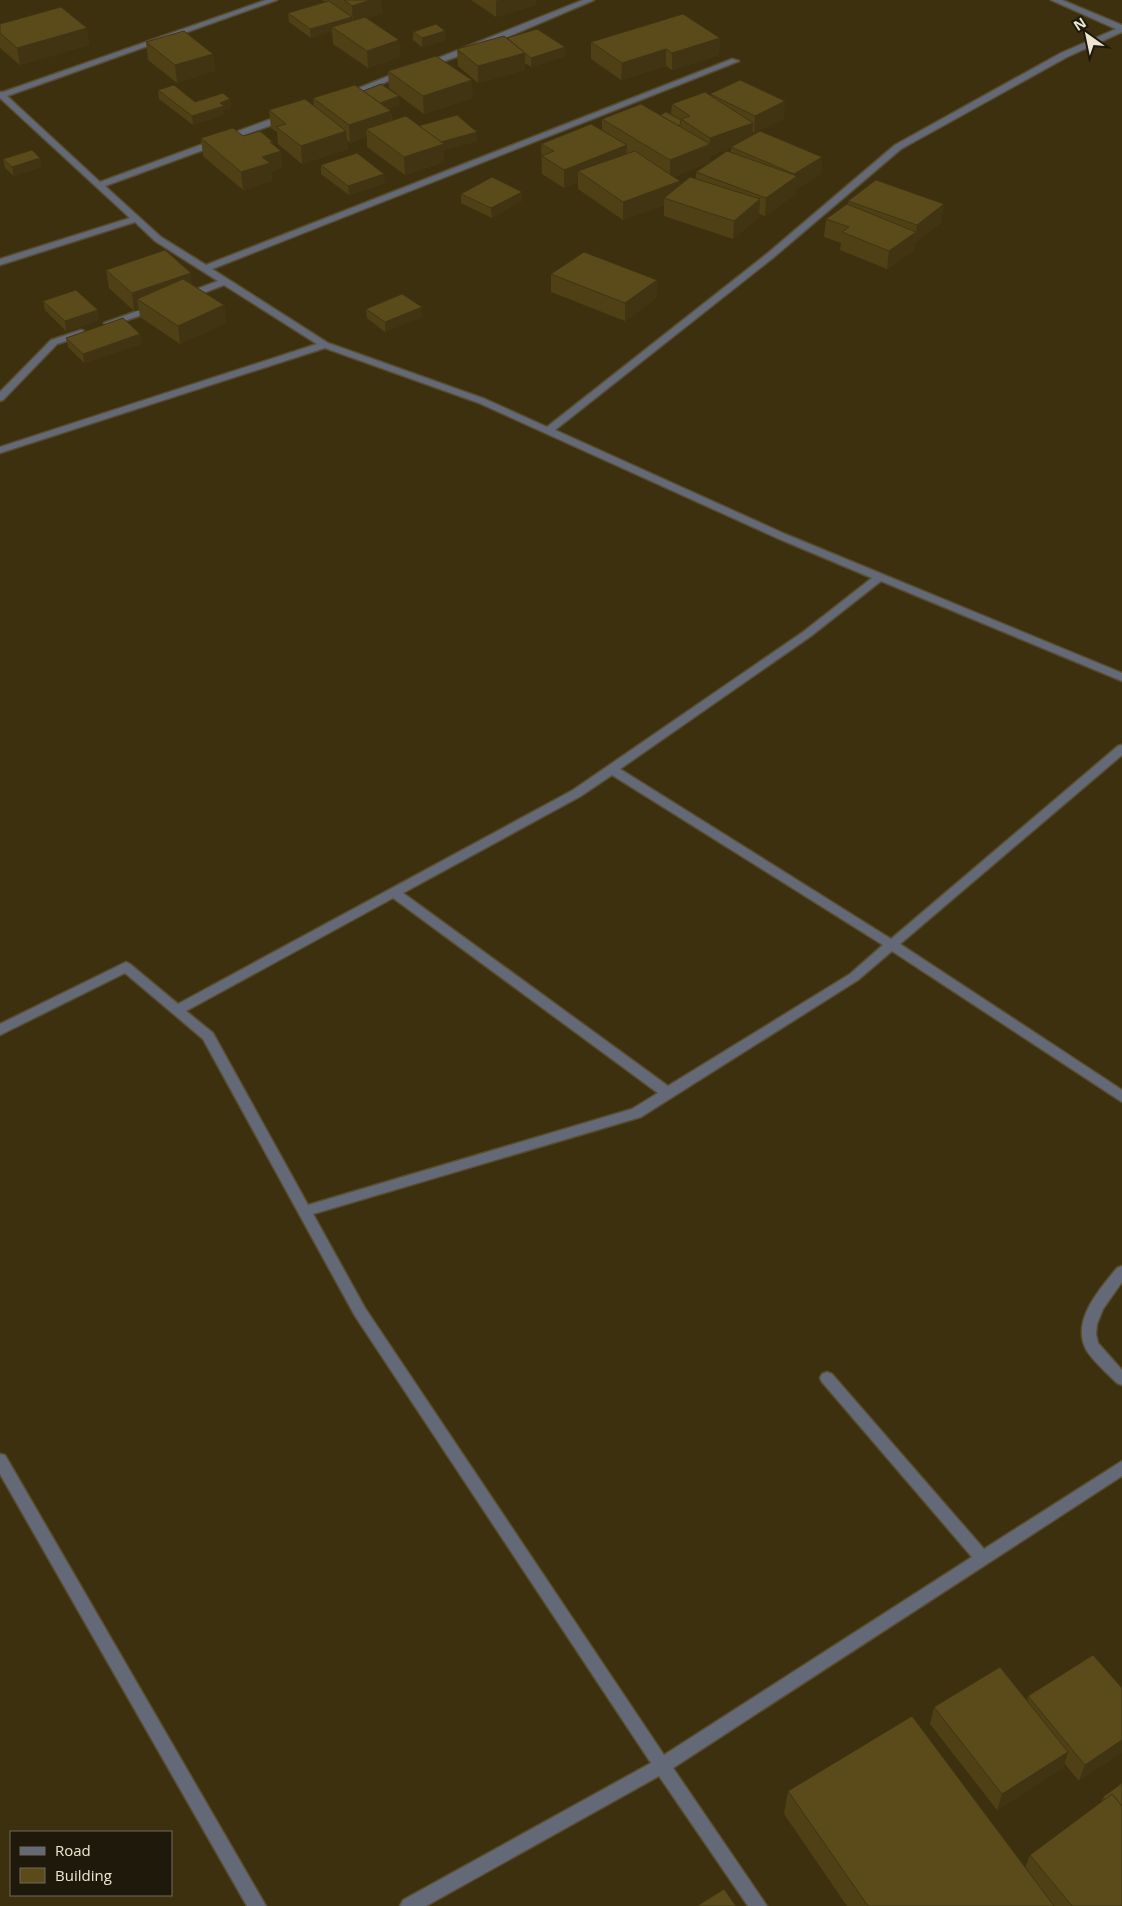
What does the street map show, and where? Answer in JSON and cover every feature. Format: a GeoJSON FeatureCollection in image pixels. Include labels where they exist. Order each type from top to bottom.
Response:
{"type":"FeatureCollection","features":[{"type":"Feature","properties":{"kind":"street"},"geometry":{"type":"LineString","coordinates":[[273,0],[0,95],[158,239],[324,345],[482,400],[781,536],[1122,677]]}},
{"type":"Feature","properties":{"kind":"street"},"geometry":{"type":"LineString","coordinates":[[418,68],[483,44],[590,0]]}},
{"type":"Feature","properties":{"kind":"street"},"geometry":{"type":"LineString","coordinates":[[1055,0],[1122,29]]}},
{"type":"Feature","properties":{"kind":"street"},"geometry":{"type":"LineString","coordinates":[[548,431],[771,255],[898,147],[1064,54],[1122,29]]}},
{"type":"Feature","properties":{"kind":"street"},"geometry":{"type":"LineString","coordinates":[[204,269],[735,61]]}},
{"type":"Feature","properties":{"kind":"street"},"geometry":{"type":"LineString","coordinates":[[334,99],[408,72]]}},
{"type":"Feature","properties":{"kind":"street"},"geometry":{"type":"LineString","coordinates":[[99,185],[296,113]]}},
{"type":"Feature","properties":{"kind":"street"},"geometry":{"type":"LineString","coordinates":[[0,262],[136,219]]}},
{"type":"Feature","properties":{"kind":"street"},"geometry":{"type":"LineString","coordinates":[[178,299],[224,282]]}},
{"type":"Feature","properties":{"kind":"street"},"geometry":{"type":"LineString","coordinates":[[0,398],[54,342],[160,306]]}},
{"type":"Feature","properties":{"kind":"street"},"geometry":{"type":"LineString","coordinates":[[1,447],[324,345]]}},
{"type":"Feature","properties":{"kind":"street"},"geometry":{"type":"LineString","coordinates":[[177,1010],[576,793],[807,634],[880,577]]}},
{"type":"Feature","properties":{"kind":"street"},"geometry":{"type":"LineString","coordinates":[[306,1211],[636,1113],[854,977],[1122,749]]}},
{"type":"Feature","properties":{"kind":"street"},"geometry":{"type":"LineString","coordinates":[[611,769],[892,945],[1122,1097]]}},
{"type":"Feature","properties":{"kind":"street"},"geometry":{"type":"LineString","coordinates":[[394,893],[668,1093]]}},
{"type":"Feature","properties":{"kind":"street"},"geometry":{"type":"LineString","coordinates":[[0,1030],[126,967],[208,1036],[360,1312],[662,1766],[758,1906]]}},
{"type":"Feature","properties":{"kind":"street"},"geometry":{"type":"LineString","coordinates":[[1122,1272],[1102,1297],[1090,1321],[1091,1345],[1122,1379]]}},
{"type":"Feature","properties":{"kind":"street"},"geometry":{"type":"LineString","coordinates":[[827,1378],[982,1558]]}},
{"type":"Feature","properties":{"kind":"street"},"geometry":{"type":"LineString","coordinates":[[0,1460],[257,1906]]}},
{"type":"Feature","properties":{"kind":"street"},"geometry":{"type":"LineString","coordinates":[[409,1906],[662,1766],[1122,1468]]}},
{"type":"Feature","properties":{"kind":"building"},"geometry":{"type":"Polygon","coordinates":[[[344,0],[371,0],[352,6],[344,0]]]}},
{"type":"Feature","properties":{"kind":"building"},"geometry":{"type":"Polygon","coordinates":[[[329,1],[352,17],[310,29],[288,13],[329,1]]]}},
{"type":"Feature","properties":{"kind":"building"},"geometry":{"type":"Polygon","coordinates":[[[61,7],[87,28],[17,48],[0,33],[0,24],[61,7]]]}},
{"type":"Feature","properties":{"kind":"building"},"geometry":{"type":"Polygon","coordinates":[[[683,14],[720,38],[672,53],[666,49],[622,63],[591,42],[683,14]]]}},
{"type":"Feature","properties":{"kind":"building"},"geometry":{"type":"Polygon","coordinates":[[[365,17],[399,40],[367,51],[332,27],[365,17]]]}},
{"type":"Feature","properties":{"kind":"building"},"geometry":{"type":"Polygon","coordinates":[[[436,24],[445,31],[422,38],[413,32],[436,24]]]}},
{"type":"Feature","properties":{"kind":"building"},"geometry":{"type":"Polygon","coordinates":[[[537,29],[565,47],[531,58],[507,38],[537,29]]]}},
{"type":"Feature","properties":{"kind":"building"},"geometry":{"type":"Polygon","coordinates":[[[184,31],[213,54],[175,65],[146,42],[184,31]]]}},
{"type":"Feature","properties":{"kind":"building"},"geometry":{"type":"Polygon","coordinates":[[[504,36],[525,53],[478,66],[457,49],[504,36]]]}},
{"type":"Feature","properties":{"kind":"building"},"geometry":{"type":"Polygon","coordinates":[[[436,56],[472,80],[423,96],[388,71],[436,56]]]}},
{"type":"Feature","properties":{"kind":"building"},"geometry":{"type":"Polygon","coordinates":[[[740,80],[785,101],[755,116],[710,94],[740,80]]]}},
{"type":"Feature","properties":{"kind":"building"},"geometry":{"type":"Polygon","coordinates":[[[381,84],[399,96],[380,103],[363,91],[381,84]]]}},
{"type":"Feature","properties":{"kind":"building"},"geometry":{"type":"Polygon","coordinates":[[[174,85],[195,102],[223,93],[230,99],[220,103],[224,106],[192,116],[158,90],[174,85]]]}},
{"type":"Feature","properties":{"kind":"building"},"geometry":{"type":"Polygon","coordinates":[[[355,85],[391,111],[349,125],[313,98],[355,85]]]}},
{"type":"Feature","properties":{"kind":"building"},"geometry":{"type":"Polygon","coordinates":[[[705,92],[753,123],[710,138],[681,119],[690,116],[672,104],[705,92]]]}},
{"type":"Feature","properties":{"kind":"building"},"geometry":{"type":"Polygon","coordinates":[[[305,99],[346,131],[301,146],[276,127],[286,124],[269,110],[305,99]]]}},
{"type":"Feature","properties":{"kind":"building"},"geometry":{"type":"Polygon","coordinates":[[[641,104],[710,144],[670,160],[602,119],[641,104]]]}},
{"type":"Feature","properties":{"kind":"building"},"geometry":{"type":"Polygon","coordinates":[[[666,112],[681,120],[679,126],[660,115],[666,112]]]}},
{"type":"Feature","properties":{"kind":"building"},"geometry":{"type":"Polygon","coordinates":[[[457,115],[477,132],[441,142],[418,126],[457,115]]]}},
{"type":"Feature","properties":{"kind":"building"},"geometry":{"type":"Polygon","coordinates":[[[406,116],[444,144],[404,157],[366,129],[406,116]]]}},
{"type":"Feature","properties":{"kind":"building"},"geometry":{"type":"Polygon","coordinates":[[[591,124],[627,145],[564,170],[542,156],[554,151],[541,144],[591,124]]]}},
{"type":"Feature","properties":{"kind":"building"},"geometry":{"type":"Polygon","coordinates":[[[233,128],[243,136],[260,131],[281,151],[262,157],[270,163],[241,172],[201,138],[233,128]]]}},
{"type":"Feature","properties":{"kind":"building"},"geometry":{"type":"Polygon","coordinates":[[[760,131],[822,157],[794,174],[731,147],[760,131]]]}},
{"type":"Feature","properties":{"kind":"building"},"geometry":{"type":"Polygon","coordinates":[[[32,150],[40,158],[12,167],[3,159],[32,150]]]}},
{"type":"Feature","properties":{"kind":"building"},"geometry":{"type":"Polygon","coordinates":[[[635,151],[680,181],[623,202],[578,171],[635,151]]]}},
{"type":"Feature","properties":{"kind":"building"},"geometry":{"type":"Polygon","coordinates":[[[727,151],[797,176],[766,198],[696,172],[727,151]]]}},
{"type":"Feature","properties":{"kind":"building"},"geometry":{"type":"Polygon","coordinates":[[[357,153],[384,174],[348,186],[321,165],[357,153]]]}},
{"type":"Feature","properties":{"kind":"building"},"geometry":{"type":"Polygon","coordinates":[[[492,177],[522,192],[491,208],[461,194],[492,177]]]}},
{"type":"Feature","properties":{"kind":"building"},"geometry":{"type":"Polygon","coordinates":[[[690,177],[760,199],[734,221],[664,198],[690,177]]]}},
{"type":"Feature","properties":{"kind":"building"},"geometry":{"type":"Polygon","coordinates":[[[876,180],[944,204],[917,225],[848,201],[876,180]]]}},
{"type":"Feature","properties":{"kind":"building"},"geometry":{"type":"Polygon","coordinates":[[[847,204],[916,232],[889,251],[842,232],[849,227],[826,219],[847,204]]]}},
{"type":"Feature","properties":{"kind":"building"},"geometry":{"type":"Polygon","coordinates":[[[165,250],[191,273],[132,293],[106,270],[165,250]]]}},
{"type":"Feature","properties":{"kind":"building"},"geometry":{"type":"Polygon","coordinates":[[[584,252],[657,280],[625,303],[551,274],[584,252]]]}},
{"type":"Feature","properties":{"kind":"building"},"geometry":{"type":"Polygon","coordinates":[[[183,279],[224,305],[178,326],[137,299],[183,279]]]}},
{"type":"Feature","properties":{"kind":"building"},"geometry":{"type":"Polygon","coordinates":[[[76,290],[98,310],[65,321],[43,301],[76,290]]]}},
{"type":"Feature","properties":{"kind":"building"},"geometry":{"type":"Polygon","coordinates":[[[402,294],[422,307],[385,322],[366,309],[402,294]]]}},
{"type":"Feature","properties":{"kind":"building"},"geometry":{"type":"Polygon","coordinates":[[[123,318],[140,334],[83,354],[66,338],[123,318]]]}},
{"type":"Feature","properties":{"kind":"building"},"geometry":{"type":"Polygon","coordinates":[[[1093,1655],[1122,1688],[1122,1740],[1085,1765],[1028,1696],[1093,1655]]]}},
{"type":"Feature","properties":{"kind":"building"},"geometry":{"type":"Polygon","coordinates":[[[1000,1667],[1068,1752],[1002,1794],[934,1707],[1000,1667]]]}},
{"type":"Feature","properties":{"kind":"building"},"geometry":{"type":"Polygon","coordinates":[[[912,1716],[1054,1906],[868,1906],[788,1791],[912,1716]]]}},
{"type":"Feature","properties":{"kind":"building"},"geometry":{"type":"Polygon","coordinates":[[[1122,1783],[1122,1806],[1112,1794],[1105,1800],[1103,1797],[1122,1783]]]}},
{"type":"Feature","properties":{"kind":"building"},"geometry":{"type":"Polygon","coordinates":[[[1112,1794],[1122,1806],[1122,1906],[1072,1906],[1030,1855],[1112,1794]]]}},
{"type":"Feature","properties":{"kind":"building"},"geometry":{"type":"Polygon","coordinates":[[[724,1889],[736,1906],[697,1906],[724,1889]]]}}]}
